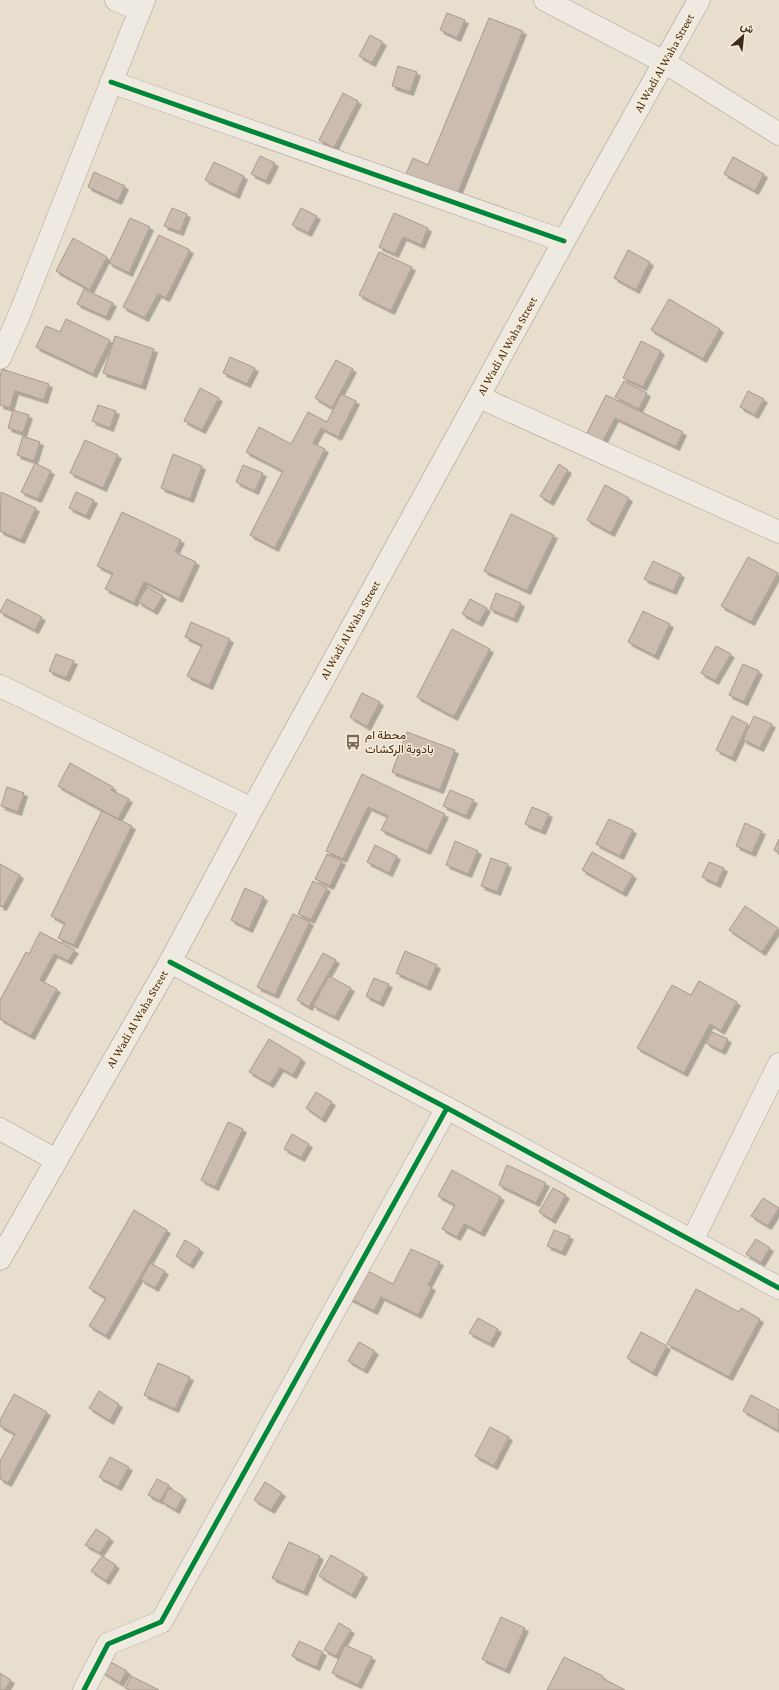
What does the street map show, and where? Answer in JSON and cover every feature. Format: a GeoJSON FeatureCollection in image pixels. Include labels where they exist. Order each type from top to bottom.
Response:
{"type":"FeatureCollection","features":[{"type":"Feature","properties":{"kind":"street"},"geometry":{"type":"LineString","coordinates":[[0,358],[18,318],[142,5],[116,0]]}},
{"type":"Feature","properties":{"kind":"street"},"geometry":{"type":"LineString","coordinates":[[545,0],[664,62],[779,134]]}},
{"type":"Feature","properties":{"kind":"street","name":"Al Wadi Al Waha Street"},"geometry":{"type":"LineString","coordinates":[[0,1259],[170,962],[252,808],[564,241],[699,0]]}},
{"type":"Feature","properties":{"kind":"street"},"geometry":{"type":"LineString","coordinates":[[111,82],[564,241]]}},
{"type":"Feature","properties":{"kind":"street"},"geometry":{"type":"LineString","coordinates":[[479,397],[779,532]]}},
{"type":"Feature","properties":{"kind":"street"},"geometry":{"type":"LineString","coordinates":[[0,686],[252,808]]}},
{"type":"Feature","properties":{"kind":"street"},"geometry":{"type":"LineString","coordinates":[[170,962],[447,1108],[779,1288]]}},
{"type":"Feature","properties":{"kind":"street"},"geometry":{"type":"LineString","coordinates":[[692,1241],[779,1064]]}},
{"type":"Feature","properties":{"kind":"street"},"geometry":{"type":"LineString","coordinates":[[84,1690],[108,1644],[161,1622],[447,1108]]}},
{"type":"Feature","properties":{"kind":"street"},"geometry":{"type":"LineString","coordinates":[[0,1129],[56,1160]]}},
{"type":"Feature","properties":{"kind":"building"},"geometry":{"type":"Polygon","coordinates":[[[447,13],[465,20],[457,38],[440,30],[447,13]]]}},
{"type":"Feature","properties":{"kind":"building"},"geometry":{"type":"Polygon","coordinates":[[[489,18],[523,31],[457,195],[406,174],[413,158],[428,165],[489,18]]]}},
{"type":"Feature","properties":{"kind":"building"},"geometry":{"type":"Polygon","coordinates":[[[370,35],[383,42],[372,63],[359,56],[370,35]]]}},
{"type":"Feature","properties":{"kind":"building"},"geometry":{"type":"Polygon","coordinates":[[[398,66],[417,72],[410,92],[392,86],[398,66]]]}},
{"type":"Feature","properties":{"kind":"building"},"geometry":{"type":"Polygon","coordinates":[[[343,93],[358,101],[334,148],[319,140],[343,93]]]}},
{"type":"Feature","properties":{"kind":"building"},"geometry":{"type":"Polygon","coordinates":[[[260,156],[275,163],[266,181],[251,174],[260,156]]]}},
{"type":"Feature","properties":{"kind":"building"},"geometry":{"type":"Polygon","coordinates":[[[733,157],[764,174],[755,191],[724,174],[733,157]]]}},
{"type":"Feature","properties":{"kind":"building"},"geometry":{"type":"Polygon","coordinates":[[[214,162],[244,176],[236,195],[205,180],[214,162]]]}},
{"type":"Feature","properties":{"kind":"building"},"geometry":{"type":"Polygon","coordinates":[[[94,172],[125,186],[118,201],[88,187],[94,172]]]}},
{"type":"Feature","properties":{"kind":"building"},"geometry":{"type":"Polygon","coordinates":[[[172,208],[187,214],[180,232],[164,226],[172,208]]]}},
{"type":"Feature","properties":{"kind":"building"},"geometry":{"type":"Polygon","coordinates":[[[301,208],[317,216],[308,233],[292,225],[301,208]]]}},
{"type":"Feature","properties":{"kind":"building"},"geometry":{"type":"Polygon","coordinates":[[[394,213],[428,228],[421,245],[403,237],[395,254],[379,247],[394,213]]]}},
{"type":"Feature","properties":{"kind":"building"},"geometry":{"type":"Polygon","coordinates":[[[130,218],[150,227],[129,273],[109,263],[130,218]]]}},
{"type":"Feature","properties":{"kind":"building"},"geometry":{"type":"Polygon","coordinates":[[[159,235],[190,250],[166,298],[158,294],[145,318],[123,307],[159,235]]]}},
{"type":"Feature","properties":{"kind":"building"},"geometry":{"type":"Polygon","coordinates":[[[73,238],[107,257],[90,290],[56,271],[73,238]]]}},
{"type":"Feature","properties":{"kind":"building"},"geometry":{"type":"Polygon","coordinates":[[[628,250],[650,262],[636,290],[614,278],[628,250]]]}},
{"type":"Feature","properties":{"kind":"building"},"geometry":{"type":"Polygon","coordinates":[[[379,252],[412,267],[391,311],[359,295],[379,252]]]}},
{"type":"Feature","properties":{"kind":"building"},"geometry":{"type":"Polygon","coordinates":[[[84,289],[113,303],[106,317],[77,304],[84,289]]]}},
{"type":"Feature","properties":{"kind":"building"},"geometry":{"type":"Polygon","coordinates":[[[669,299],[720,329],[703,359],[651,330],[669,299]]]}},
{"type":"Feature","properties":{"kind":"building"},"geometry":{"type":"Polygon","coordinates":[[[66,319],[110,340],[93,374],[36,347],[46,326],[60,332],[66,319]]]}},
{"type":"Feature","properties":{"kind":"building"},"geometry":{"type":"Polygon","coordinates":[[[115,336],[154,349],[142,386],[103,373],[115,336]]]}},
{"type":"Feature","properties":{"kind":"building"},"geometry":{"type":"Polygon","coordinates":[[[641,341],[661,351],[643,387],[623,378],[641,341]]]}},
{"type":"Feature","properties":{"kind":"building"},"geometry":{"type":"Polygon","coordinates":[[[230,357],[255,368],[247,384],[223,373],[230,357]]]}},
{"type":"Feature","properties":{"kind":"building"},"geometry":{"type":"Polygon","coordinates":[[[336,360],[353,369],[332,408],[315,398],[336,360]]]}},
{"type":"Feature","properties":{"kind":"building"},"geometry":{"type":"Polygon","coordinates":[[[2,369],[49,384],[44,400],[15,391],[10,408],[0,405],[0,377],[2,369]]]}},
{"type":"Feature","properties":{"kind":"building"},"geometry":{"type":"Polygon","coordinates":[[[624,381],[647,393],[639,409],[615,397],[624,381]]]}},
{"type":"Feature","properties":{"kind":"building"},"geometry":{"type":"Polygon","coordinates":[[[200,388],[219,398],[202,430],[184,421],[200,388]]]}},
{"type":"Feature","properties":{"kind":"building"},"geometry":{"type":"Polygon","coordinates":[[[748,391],[764,399],[755,415],[740,407],[748,391]]]}},
{"type":"Feature","properties":{"kind":"building"},"geometry":{"type":"Polygon","coordinates":[[[341,394],[356,401],[338,437],[321,428],[313,443],[325,449],[275,548],[250,535],[283,471],[246,452],[259,427],[291,444],[308,412],[327,422],[341,394]]]}},
{"type":"Feature","properties":{"kind":"building"},"geometry":{"type":"Polygon","coordinates":[[[606,395],[683,432],[676,447],[615,418],[599,449],[583,441],[606,395]]]}},
{"type":"Feature","properties":{"kind":"building"},"geometry":{"type":"Polygon","coordinates":[[[98,405],[116,411],[110,428],[92,421],[98,405]]]}},
{"type":"Feature","properties":{"kind":"building"},"geometry":{"type":"Polygon","coordinates":[[[13,410],[29,415],[23,433],[8,428],[13,410]]]}},
{"type":"Feature","properties":{"kind":"building"},"geometry":{"type":"Polygon","coordinates":[[[23,436],[40,442],[34,461],[17,455],[23,436]]]}},
{"type":"Feature","properties":{"kind":"building"},"geometry":{"type":"Polygon","coordinates":[[[85,440],[118,455],[103,488],[70,473],[85,440]]]}},
{"type":"Feature","properties":{"kind":"building"},"geometry":{"type":"Polygon","coordinates":[[[173,454],[202,466],[190,499],[161,488],[173,454]]]}},
{"type":"Feature","properties":{"kind":"building"},"geometry":{"type":"Polygon","coordinates":[[[35,463],[51,471],[38,499],[21,492],[35,463]]]}},
{"type":"Feature","properties":{"kind":"building"},"geometry":{"type":"Polygon","coordinates":[[[559,464],[568,470],[550,502],[540,496],[559,464]]]}},
{"type":"Feature","properties":{"kind":"building"},"geometry":{"type":"Polygon","coordinates":[[[243,465],[263,473],[255,491],[236,482],[243,465]]]}},
{"type":"Feature","properties":{"kind":"building"},"geometry":{"type":"Polygon","coordinates":[[[605,485],[629,498],[611,533],[587,520],[605,485]]]}},
{"type":"Feature","properties":{"kind":"building"},"geometry":{"type":"Polygon","coordinates":[[[1,492],[36,508],[21,540],[0,531],[1,492]]]}},
{"type":"Feature","properties":{"kind":"building"},"geometry":{"type":"Polygon","coordinates":[[[76,492],[94,500],[86,516],[69,508],[76,492]]]}},
{"type":"Feature","properties":{"kind":"building"},"geometry":{"type":"Polygon","coordinates":[[[122,512],[181,540],[175,552],[196,562],[179,599],[144,582],[134,603],[105,589],[113,573],[97,566],[122,512]]]}},
{"type":"Feature","properties":{"kind":"building"},"geometry":{"type":"Polygon","coordinates":[[[511,514],[554,535],[527,591],[484,571],[511,514]]]}},
{"type":"Feature","properties":{"kind":"building"},"geometry":{"type":"Polygon","coordinates":[[[748,557],[778,573],[751,622],[721,606],[748,557]]]}},
{"type":"Feature","properties":{"kind":"building"},"geometry":{"type":"Polygon","coordinates":[[[653,561],[681,574],[673,591],[644,579],[653,561]]]}},
{"type":"Feature","properties":{"kind":"building"},"geometry":{"type":"Polygon","coordinates":[[[147,587],[163,596],[154,611],[138,602],[147,587]]]}},
{"type":"Feature","properties":{"kind":"building"},"geometry":{"type":"Polygon","coordinates":[[[496,593],[521,603],[514,619],[490,609],[496,593]]]}},
{"type":"Feature","properties":{"kind":"building"},"geometry":{"type":"Polygon","coordinates":[[[7,599],[42,617],[35,630],[0,612],[7,599]]]}},
{"type":"Feature","properties":{"kind":"building"},"geometry":{"type":"Polygon","coordinates":[[[470,599],[487,608],[479,623],[462,614],[470,599]]]}},
{"type":"Feature","properties":{"kind":"building"},"geometry":{"type":"Polygon","coordinates":[[[643,611],[670,624],[655,656],[628,642],[643,611]]]}},
{"type":"Feature","properties":{"kind":"building"},"geometry":{"type":"Polygon","coordinates":[[[191,622],[230,639],[209,686],[187,676],[202,645],[185,637],[191,622]]]}},
{"type":"Feature","properties":{"kind":"building"},"geometry":{"type":"Polygon","coordinates":[[[452,629],[490,649],[454,717],[417,697],[452,629]]]}},
{"type":"Feature","properties":{"kind":"building"},"geometry":{"type":"Polygon","coordinates":[[[716,646],[731,654],[715,681],[701,673],[716,646]]]}},
{"type":"Feature","properties":{"kind":"building"},"geometry":{"type":"Polygon","coordinates":[[[56,654],[74,661],[66,678],[49,671],[56,654]]]}},
{"type":"Feature","properties":{"kind":"building"},"geometry":{"type":"Polygon","coordinates":[[[743,664],[759,671],[744,702],[729,695],[743,664]]]}},
{"type":"Feature","properties":{"kind":"building"},"geometry":{"type":"Polygon","coordinates":[[[362,693],[380,702],[367,727],[350,717],[362,693]]]}},
{"type":"Feature","properties":{"kind":"building"},"geometry":{"type":"Polygon","coordinates":[[[732,716],[748,724],[732,758],[716,750],[732,716]]]}},
{"type":"Feature","properties":{"kind":"building"},"geometry":{"type":"Polygon","coordinates":[[[754,716],[772,724],[760,748],[743,740],[754,716]]]}},
{"type":"Feature","properties":{"kind":"building"},"geometry":{"type":"Polygon","coordinates":[[[407,732],[455,750],[440,790],[392,772],[407,732]]]}},
{"type":"Feature","properties":{"kind":"building"},"geometry":{"type":"Polygon","coordinates":[[[70,763],[113,787],[111,790],[129,799],[118,819],[58,786],[70,763]]]}},
{"type":"Feature","properties":{"kind":"building"},"geometry":{"type":"Polygon","coordinates":[[[362,774],[445,814],[427,851],[381,830],[388,816],[368,807],[343,859],[326,851],[362,774]]]}},
{"type":"Feature","properties":{"kind":"building"},"geometry":{"type":"Polygon","coordinates":[[[7,787],[24,793],[18,812],[1,806],[7,787]]]}},
{"type":"Feature","properties":{"kind":"building"},"geometry":{"type":"Polygon","coordinates":[[[450,790],[474,800],[466,816],[443,806],[450,790]]]}},
{"type":"Feature","properties":{"kind":"building"},"geometry":{"type":"Polygon","coordinates":[[[532,807],[549,814],[542,831],[525,824],[532,807]]]}},
{"type":"Feature","properties":{"kind":"building"},"geometry":{"type":"Polygon","coordinates":[[[102,811],[132,826],[74,945],[58,938],[65,923],[51,916],[102,811]]]}},
{"type":"Feature","properties":{"kind":"building"},"geometry":{"type":"Polygon","coordinates":[[[609,819],[633,830],[620,856],[596,844],[609,819]]]}},
{"type":"Feature","properties":{"kind":"building"},"geometry":{"type":"Polygon","coordinates":[[[745,823],[762,831],[752,853],[736,846],[745,823]]]}},
{"type":"Feature","properties":{"kind":"building"},"geometry":{"type":"Polygon","coordinates":[[[779,839],[779,853],[774,850],[779,839]]]}},
{"type":"Feature","properties":{"kind":"building"},"geometry":{"type":"Polygon","coordinates":[[[455,841],[478,851],[468,874],[446,865],[455,841]]]}},
{"type":"Feature","properties":{"kind":"building"},"geometry":{"type":"Polygon","coordinates":[[[375,845],[397,856],[389,873],[367,862],[375,845]]]}},
{"type":"Feature","properties":{"kind":"building"},"geometry":{"type":"Polygon","coordinates":[[[592,852],[633,875],[623,893],[582,870],[592,852]]]}},
{"type":"Feature","properties":{"kind":"building"},"geometry":{"type":"Polygon","coordinates":[[[327,854],[342,861],[330,886],[315,879],[327,854]]]}},
{"type":"Feature","properties":{"kind":"building"},"geometry":{"type":"Polygon","coordinates":[[[491,858],[508,864],[497,892],[481,886],[491,858]]]}},
{"type":"Feature","properties":{"kind":"building"},"geometry":{"type":"Polygon","coordinates":[[[709,862],[724,868],[717,884],[702,877],[709,862]]]}},
{"type":"Feature","properties":{"kind":"building"},"geometry":{"type":"Polygon","coordinates":[[[0,864],[20,875],[3,907],[0,906],[0,864]]]}},
{"type":"Feature","properties":{"kind":"building"},"geometry":{"type":"Polygon","coordinates":[[[313,881],[327,888],[311,920],[298,914],[313,881]]]}},
{"type":"Feature","properties":{"kind":"building"},"geometry":{"type":"Polygon","coordinates":[[[245,888],[264,897],[249,929],[231,920],[245,888]]]}},
{"type":"Feature","properties":{"kind":"building"},"geometry":{"type":"Polygon","coordinates":[[[745,906],[778,928],[762,952],[729,930],[745,906]]]}},
{"type":"Feature","properties":{"kind":"building"},"geometry":{"type":"Polygon","coordinates":[[[293,914],[310,922],[275,995],[257,987],[293,914]]]}},
{"type":"Feature","properties":{"kind":"building"},"geometry":{"type":"Polygon","coordinates":[[[40,932],[75,950],[68,961],[54,954],[40,980],[57,989],[31,1036],[0,1019],[0,1000],[26,952],[29,954],[40,932]]]}},
{"type":"Feature","properties":{"kind":"building"},"geometry":{"type":"Polygon","coordinates":[[[405,951],[437,965],[427,987],[396,973],[405,951]]]}},
{"type":"Feature","properties":{"kind":"building"},"geometry":{"type":"Polygon","coordinates":[[[323,953],[336,960],[309,1007],[297,1000],[323,953]]]}},
{"type":"Feature","properties":{"kind":"building"},"geometry":{"type":"Polygon","coordinates":[[[329,976],[351,988],[335,1017],[313,1006],[329,976]]]}},
{"type":"Feature","properties":{"kind":"building"},"geometry":{"type":"Polygon","coordinates":[[[374,978],[389,984],[380,1003],[366,996],[374,978]]]}},
{"type":"Feature","properties":{"kind":"building"},"geometry":{"type":"Polygon","coordinates":[[[699,981],[737,1002],[721,1031],[710,1024],[684,1073],[637,1048],[672,985],[691,995],[699,981]]]}},
{"type":"Feature","properties":{"kind":"building"},"geometry":{"type":"Polygon","coordinates":[[[712,1032],[728,1039],[722,1051],[706,1043],[712,1032]]]}},
{"type":"Feature","properties":{"kind":"building"},"geometry":{"type":"Polygon","coordinates":[[[269,1039],[302,1059],[293,1075],[280,1068],[270,1084],[249,1072],[269,1039]]]}},
{"type":"Feature","properties":{"kind":"building"},"geometry":{"type":"Polygon","coordinates":[[[316,1092],[332,1102],[322,1119],[306,1108],[316,1092]]]}},
{"type":"Feature","properties":{"kind":"building"},"geometry":{"type":"Polygon","coordinates":[[[228,1122],[243,1129],[215,1187],[201,1180],[228,1122]]]}},
{"type":"Feature","properties":{"kind":"building"},"geometry":{"type":"Polygon","coordinates":[[[292,1134],[309,1144],[301,1158],[284,1149],[292,1134]]]}},
{"type":"Feature","properties":{"kind":"building"},"geometry":{"type":"Polygon","coordinates":[[[507,1165],[546,1183],[536,1203],[499,1185],[507,1165]]]}},
{"type":"Feature","properties":{"kind":"building"},"geometry":{"type":"Polygon","coordinates":[[[452,1170],[501,1197],[481,1233],[464,1224],[457,1237],[442,1229],[455,1205],[438,1196],[452,1170]]]}},
{"type":"Feature","properties":{"kind":"building"},"geometry":{"type":"Polygon","coordinates":[[[553,1188],[566,1195],[552,1220],[539,1212],[553,1188]]]}},
{"type":"Feature","properties":{"kind":"building"},"geometry":{"type":"Polygon","coordinates":[[[763,1198],[779,1208],[768,1226],[751,1216],[763,1198]]]}},
{"type":"Feature","properties":{"kind":"building"},"geometry":{"type":"Polygon","coordinates":[[[134,1210],[167,1230],[106,1336],[89,1326],[106,1298],[89,1288],[134,1210]]]}},
{"type":"Feature","properties":{"kind":"building"},"geometry":{"type":"Polygon","coordinates":[[[554,1230],[570,1236],[562,1252],[547,1246],[554,1230]]]}},
{"type":"Feature","properties":{"kind":"building"},"geometry":{"type":"Polygon","coordinates":[[[756,1239],[770,1248],[761,1263],[746,1254],[756,1239]]]}},
{"type":"Feature","properties":{"kind":"building"},"geometry":{"type":"Polygon","coordinates":[[[185,1240],[200,1249],[190,1265],[176,1256],[185,1240]]]}},
{"type":"Feature","properties":{"kind":"building"},"geometry":{"type":"Polygon","coordinates":[[[411,1249],[440,1262],[428,1285],[432,1287],[418,1315],[381,1297],[374,1311],[339,1293],[354,1264],[393,1284],[411,1249]]]}},
{"type":"Feature","properties":{"kind":"building"},"geometry":{"type":"Polygon","coordinates":[[[150,1263],[165,1271],[155,1288],[141,1280],[150,1263]]]}},
{"type":"Feature","properties":{"kind":"building"},"geometry":{"type":"Polygon","coordinates":[[[696,1289],[739,1312],[741,1308],[760,1319],[729,1377],[667,1344],[696,1289]]]}},
{"type":"Feature","properties":{"kind":"building"},"geometry":{"type":"Polygon","coordinates":[[[478,1318],[498,1329],[490,1344],[469,1333],[478,1318]]]}},
{"type":"Feature","properties":{"kind":"building"},"geometry":{"type":"Polygon","coordinates":[[[641,1332],[667,1346],[653,1373],[627,1358],[641,1332]]]}},
{"type":"Feature","properties":{"kind":"building"},"geometry":{"type":"Polygon","coordinates":[[[359,1342],[375,1351],[364,1370],[348,1361],[359,1342]]]}},
{"type":"Feature","properties":{"kind":"building"},"geometry":{"type":"Polygon","coordinates":[[[158,1363],[190,1377],[175,1409],[144,1395],[158,1363]]]}},
{"type":"Feature","properties":{"kind":"building"},"geometry":{"type":"Polygon","coordinates":[[[99,1391],[119,1404],[110,1421],[89,1408],[99,1391]]]}},
{"type":"Feature","properties":{"kind":"building"},"geometry":{"type":"Polygon","coordinates":[[[14,1394],[47,1412],[8,1483],[0,1479],[0,1461],[15,1434],[0,1426],[0,1420],[14,1394]]]}},
{"type":"Feature","properties":{"kind":"building"},"geometry":{"type":"Polygon","coordinates":[[[751,1395],[779,1410],[779,1431],[743,1411],[751,1395]]]}},
{"type":"Feature","properties":{"kind":"building"},"geometry":{"type":"Polygon","coordinates":[[[490,1427],[509,1437],[494,1466],[475,1456],[490,1427]]]}},
{"type":"Feature","properties":{"kind":"building"},"geometry":{"type":"Polygon","coordinates":[[[110,1457],[129,1467],[118,1487],[99,1477],[110,1457]]]}},
{"type":"Feature","properties":{"kind":"building"},"geometry":{"type":"Polygon","coordinates":[[[157,1479],[169,1485],[160,1501],[148,1495],[157,1479]]]}},
{"type":"Feature","properties":{"kind":"building"},"geometry":{"type":"Polygon","coordinates":[[[265,1482],[282,1493],[271,1510],[254,1500],[265,1482]]]}},
{"type":"Feature","properties":{"kind":"building"},"geometry":{"type":"Polygon","coordinates":[[[169,1488],[183,1496],[176,1510],[162,1502],[169,1488]]]}},
{"type":"Feature","properties":{"kind":"building"},"geometry":{"type":"Polygon","coordinates":[[[96,1529],[110,1538],[100,1553],[85,1545],[96,1529]]]}},
{"type":"Feature","properties":{"kind":"building"},"geometry":{"type":"Polygon","coordinates":[[[289,1542],[320,1556],[304,1592],[272,1578],[289,1542]]]}},
{"type":"Feature","properties":{"kind":"building"},"geometry":{"type":"Polygon","coordinates":[[[331,1555],[364,1574],[352,1595],[319,1576],[331,1555]]]}},
{"type":"Feature","properties":{"kind":"building"},"geometry":{"type":"Polygon","coordinates":[[[102,1556],[116,1565],[106,1581],[91,1571],[102,1556]]]}},
{"type":"Feature","properties":{"kind":"building"},"geometry":{"type":"Polygon","coordinates":[[[501,1617],[525,1628],[506,1670],[482,1659],[501,1617]]]}},
{"type":"Feature","properties":{"kind":"building"},"geometry":{"type":"Polygon","coordinates":[[[339,1623],[351,1630],[336,1656],[324,1650],[339,1623]]]}},
{"type":"Feature","properties":{"kind":"building"},"geometry":{"type":"Polygon","coordinates":[[[299,1641],[323,1652],[316,1667],[292,1656],[299,1641]]]}},
{"type":"Feature","properties":{"kind":"building"},"geometry":{"type":"Polygon","coordinates":[[[345,1645],[372,1657],[358,1685],[332,1673],[345,1645]]]}},
{"type":"Feature","properties":{"kind":"building"},"geometry":{"type":"Polygon","coordinates":[[[564,1657],[603,1676],[602,1678],[625,1690],[547,1690],[564,1657]]]}},
{"type":"Feature","properties":{"kind":"building"},"geometry":{"type":"Polygon","coordinates":[[[109,1661],[127,1671],[120,1683],[102,1672],[109,1661]]]}},
{"type":"Feature","properties":{"kind":"building"},"geometry":{"type":"Polygon","coordinates":[[[0,1673],[11,1680],[5,1690],[0,1690],[0,1673]]]}},
{"type":"Feature","properties":{"kind":"building"},"geometry":{"type":"Polygon","coordinates":[[[131,1676],[159,1690],[130,1690],[125,1688],[131,1676]]]}},
{"type":"Feature","properties":{"kind":"cycle path"},"geometry":{"type":"LineString","coordinates":[[111,82],[564,241]]}},
{"type":"Feature","properties":{"kind":"cycle path"},"geometry":{"type":"LineString","coordinates":[[170,962],[447,1108],[779,1288]]}},
{"type":"Feature","properties":{"kind":"cycle path"},"geometry":{"type":"LineString","coordinates":[[84,1690],[108,1644],[161,1622],[447,1108]]}},
{"type":"Feature","properties":{"kind":"place","name":"محطة ام بادوبة الركشات"},"geometry":{"type":"Point","coordinates":[353,742]}}]}
